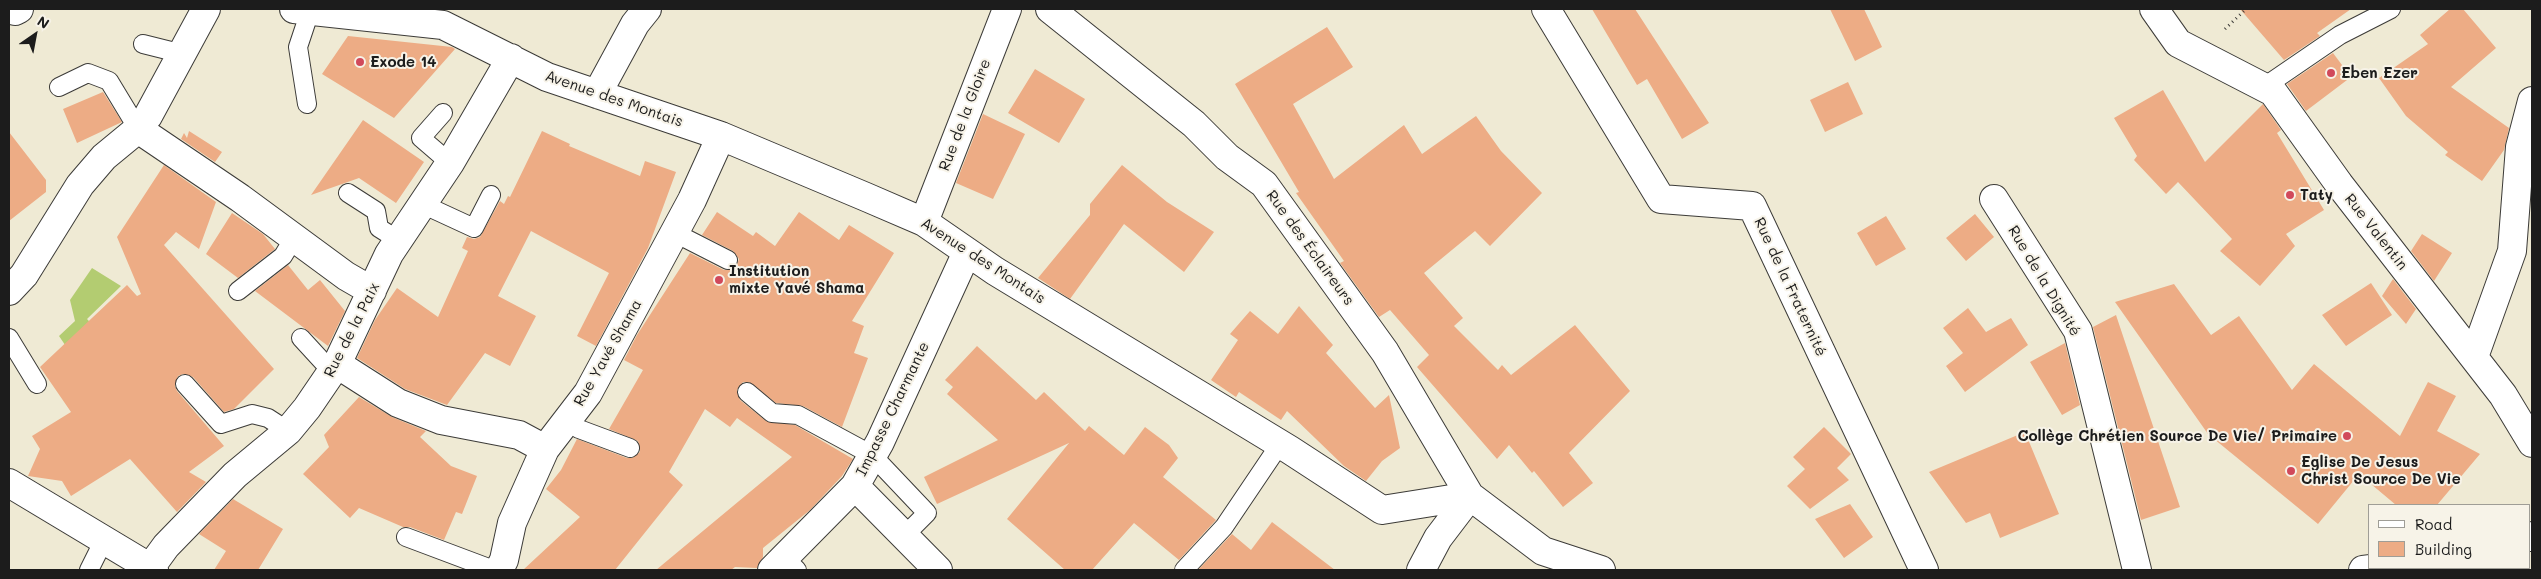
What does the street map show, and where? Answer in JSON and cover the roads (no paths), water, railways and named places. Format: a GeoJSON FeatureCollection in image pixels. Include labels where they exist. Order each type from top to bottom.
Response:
{"type":"FeatureCollection","features":[{"type":"Feature","properties":{"kind":"street"},"geometry":{"type":"LineString","coordinates":[[9,9],[15,11],[19,9]]}},
{"type":"Feature","properties":{"kind":"street"},"geometry":{"type":"LineString","coordinates":[[9,291],[24,276],[80,185],[104,157],[138,129],[148,116],[206,9]]}},
{"type":"Feature","properties":{"kind":"street"},"geometry":{"type":"LineString","coordinates":[[597,94],[635,24],[647,9]]}},
{"type":"Feature","properties":{"kind":"street","name":"Rue de la Gloire"},"geometry":{"type":"LineString","coordinates":[[924,222],[1007,9]]}},
{"type":"Feature","properties":{"kind":"street","name":"Rue des Éclaireurs"},"geometry":{"type":"LineString","coordinates":[[1050,9],[1194,124],[1227,157],[1264,184],[1385,352],[1470,496]]}},
{"type":"Feature","properties":{"kind":"street","name":"Rue de la Fraternité"},"geometry":{"type":"LineString","coordinates":[[1546,9],[1661,199],[1752,206],[1924,570]]}},
{"type":"Feature","properties":{"kind":"street","name":"Rue Valentin"},"geometry":{"type":"LineString","coordinates":[[2154,9],[2178,43],[2273,92],[2339,184],[2503,395],[2532,443]]}},
{"type":"Feature","properties":{"kind":"street","name":"Avenue des Montais"},"geometry":{"type":"LineString","coordinates":[[302,10],[442,17],[547,77],[721,136],[924,222],[967,252],[1280,444],[1382,510],[1470,496]]}},
{"type":"Feature","properties":{"kind":"street","name":"Rue de la Paix"},"geometry":{"type":"LineString","coordinates":[[152,569],[166,546],[235,475],[288,431],[307,408],[337,364],[398,240],[450,162],[511,58]]}},
{"type":"Feature","properties":{"kind":"street"},"geometry":{"type":"LineString","coordinates":[[2474,357],[2512,251],[2520,147],[2532,101]]}},
{"type":"Feature","properties":{"kind":"street"},"geometry":{"type":"LineString","coordinates":[[138,129],[240,198],[346,276],[372,291]]}},
{"type":"Feature","properties":{"kind":"street","name":"Rue Yavé Shama"},"geometry":{"type":"LineString","coordinates":[[499,570],[504,560],[512,523],[545,449],[588,393],[675,232],[721,136]]}},
{"type":"Feature","properties":{"kind":"street","name":"Rue de la Dignité"},"geometry":{"type":"LineString","coordinates":[[1994,199],[2078,331],[2137,570]]}},
{"type":"Feature","properties":{"kind":"street","name":"Impasse Charmante"},"geometry":{"type":"LineString","coordinates":[[785,566],[855,486],[918,362],[967,252]]}},
{"type":"Feature","properties":{"kind":"street"},"geometry":{"type":"LineString","coordinates":[[337,364],[398,403],[440,420],[519,435],[545,449]]}},
{"type":"Feature","properties":{"kind":"street"},"geometry":{"type":"LineString","coordinates":[[9,483],[152,569]]}},
{"type":"Feature","properties":{"kind":"street"},"geometry":{"type":"LineString","coordinates":[[855,486],[938,570]]}},
{"type":"Feature","properties":{"kind":"street"},"geometry":{"type":"LineString","coordinates":[[1421,570],[1438,538],[1470,496],[1543,551],[1601,570]]}},
{"type":"Feature","properties":{"kind":"lane"},"geometry":{"type":"LineString","coordinates":[[2264,87],[2340,35],[2391,9]]}},
{"type":"Feature","properties":{"kind":"lane"},"geometry":{"type":"LineString","coordinates":[[302,10],[298,46],[307,104]]}},
{"type":"Feature","properties":{"kind":"lane"},"geometry":{"type":"LineString","coordinates":[[143,44],[171,51],[181,56]]}},
{"type":"Feature","properties":{"kind":"lane"},"geometry":{"type":"LineString","coordinates":[[59,87],[88,73],[109,81],[138,129]]}},
{"type":"Feature","properties":{"kind":"lane"},"geometry":{"type":"LineString","coordinates":[[443,113],[421,138],[450,162]]}},
{"type":"Feature","properties":{"kind":"lane"},"geometry":{"type":"LineString","coordinates":[[348,193],[376,210],[379,228],[398,240]]}},
{"type":"Feature","properties":{"kind":"lane"},"geometry":{"type":"LineString","coordinates":[[422,204],[474,228],[491,195]]}},
{"type":"Feature","properties":{"kind":"lane"},"geometry":{"type":"LineString","coordinates":[[675,232],[728,260]]}},
{"type":"Feature","properties":{"kind":"lane"},"geometry":{"type":"LineString","coordinates":[[238,291],[283,256],[294,238]]}},
{"type":"Feature","properties":{"kind":"lane"},"geometry":{"type":"LineString","coordinates":[[9,338],[38,384]]}},
{"type":"Feature","properties":{"kind":"lane"},"geometry":{"type":"LineString","coordinates":[[301,338],[322,362],[337,364]]}},
{"type":"Feature","properties":{"kind":"lane"},"geometry":{"type":"LineString","coordinates":[[186,384],[221,424],[252,414],[268,418],[288,431]]}},
{"type":"Feature","properties":{"kind":"lane"},"geometry":{"type":"LineString","coordinates":[[746,392],[772,413],[798,415],[872,455],[927,512],[904,536]]}},
{"type":"Feature","properties":{"kind":"lane"},"geometry":{"type":"LineString","coordinates":[[566,421],[630,448]]}},
{"type":"Feature","properties":{"kind":"lane"},"geometry":{"type":"LineString","coordinates":[[1184,570],[1224,527],[1280,444]]}},
{"type":"Feature","properties":{"kind":"lane"},"geometry":{"type":"LineString","coordinates":[[406,537],[494,570]]}},
{"type":"Feature","properties":{"kind":"lane"},"geometry":{"type":"LineString","coordinates":[[89,570],[104,540]]}},
{"type":"Feature","properties":{"kind":"place","name":"Exode 14"},"geometry":{"type":"Point","coordinates":[360,62]}},
{"type":"Feature","properties":{"kind":"place","name":"Eben Ezer"},"geometry":{"type":"Point","coordinates":[2331,73]}},
{"type":"Feature","properties":{"kind":"place","name":"Taty"},"geometry":{"type":"Point","coordinates":[2290,195]}},
{"type":"Feature","properties":{"kind":"place","name":"Institution mixte Yavé Shama"},"geometry":{"type":"Point","coordinates":[719,280]}},
{"type":"Feature","properties":{"kind":"place","name":"Collège Chrétien Source De Vie/ Primaire"},"geometry":{"type":"Point","coordinates":[2347,436]}},
{"type":"Feature","properties":{"kind":"place","name":"Eglise De Jesus Christ Source De Vie"},"geometry":{"type":"Point","coordinates":[2291,471]}}]}
